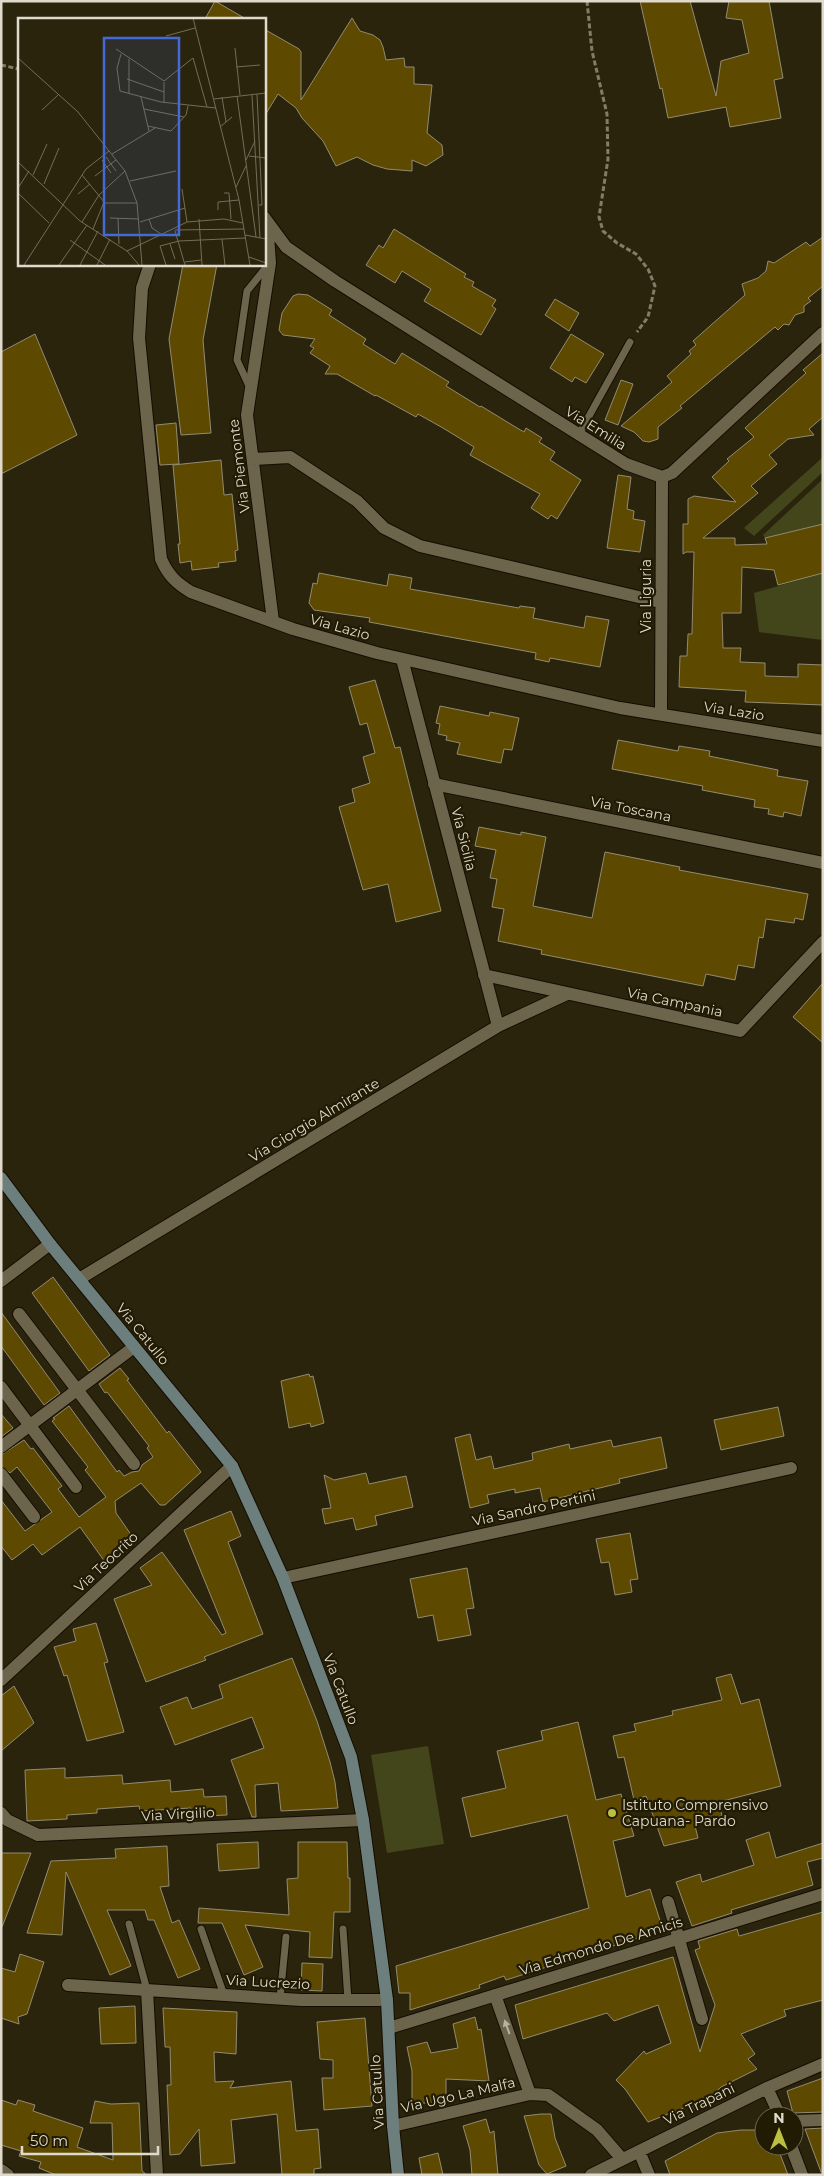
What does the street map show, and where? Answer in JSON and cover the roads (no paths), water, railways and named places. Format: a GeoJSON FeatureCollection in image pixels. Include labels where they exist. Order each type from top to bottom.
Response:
{"type":"FeatureCollection","features":[{"type":"Feature","properties":{"kind":"street","name":"Via Piemonte"},"geometry":{"type":"LineString","coordinates":[[265,218],[270,263],[247,415],[273,621]]}},
{"type":"Feature","properties":{"kind":"street","name":"Via Emilia"},"geometry":{"type":"LineString","coordinates":[[265,218],[286,247],[335,281],[578,436],[626,464],[662,477]]}},
{"type":"Feature","properties":{"kind":"street","name":"Via Lazio"},"geometry":{"type":"LineString","coordinates":[[150,265],[142,288],[139,338],[161,559],[167,574],[178,584],[191,592],[273,621],[402,659],[620,708],[823,741]]}},
{"type":"Feature","properties":{"kind":"street"},"geometry":{"type":"LineString","coordinates":[[662,477],[672,473],[823,333]]}},
{"type":"Feature","properties":{"kind":"street"},"geometry":{"type":"LineString","coordinates":[[253,459],[290,457],[357,501],[384,528],[420,546],[660,602]]}},
{"type":"Feature","properties":{"kind":"street","name":"Via Liguria"},"geometry":{"type":"LineString","coordinates":[[661,714],[662,477]]}},
{"type":"Feature","properties":{"kind":"street","name":"Via Sicilia"},"geometry":{"type":"LineString","coordinates":[[402,659],[498,1026]]}},
{"type":"Feature","properties":{"kind":"street","name":"Via Toscana"},"geometry":{"type":"LineString","coordinates":[[434,784],[823,863]]}},
{"type":"Feature","properties":{"kind":"street","name":"Via Campania"},"geometry":{"type":"LineString","coordinates":[[484,975],[740,1031],[823,942]]}},
{"type":"Feature","properties":{"kind":"street","name":"Via Giorgio Almirante"},"geometry":{"type":"LineString","coordinates":[[80,1279],[498,1026],[567,994]]}},
{"type":"Feature","properties":{"kind":"street","name":"Via Catullo"},"geometry":{"type":"LineString","coordinates":[[1,1178],[50,1244],[232,1466],[282,1578],[351,1757],[363,1820],[387,2000],[393,2126],[398,2175]]}},
{"type":"Feature","properties":{"kind":"street"},"geometry":{"type":"LineString","coordinates":[[1,1281],[50,1244]]}},
{"type":"Feature","properties":{"kind":"street"},"geometry":{"type":"LineString","coordinates":[[19,1314],[134,1464]]}},
{"type":"Feature","properties":{"kind":"street"},"geometry":{"type":"LineString","coordinates":[[1,1446],[134,1347]]}},
{"type":"Feature","properties":{"kind":"street"},"geometry":{"type":"LineString","coordinates":[[1,1387],[76,1487]]}},
{"type":"Feature","properties":{"kind":"street","name":"Via Teocrito"},"geometry":{"type":"LineString","coordinates":[[1,1680],[232,1466]]}},
{"type":"Feature","properties":{"kind":"street","name":"Via Sandro Pertini"},"geometry":{"type":"LineString","coordinates":[[282,1578],[791,1468]]}},
{"type":"Feature","properties":{"kind":"street"},"geometry":{"type":"LineString","coordinates":[[1,1474],[34,1517]]}},
{"type":"Feature","properties":{"kind":"street","name":"Via Virgilio"},"geometry":{"type":"LineString","coordinates":[[1,1813],[7,1820],[38,1835],[363,1820]]}},
{"type":"Feature","properties":{"kind":"street","name":"Via Edmondo De Amicis"},"geometry":{"type":"LineString","coordinates":[[389,2028],[823,1894]]}},
{"type":"Feature","properties":{"kind":"street"},"geometry":{"type":"LineString","coordinates":[[668,1902],[702,2019]]}},
{"type":"Feature","properties":{"kind":"street","name":"Via Lucrezio"},"geometry":{"type":"LineString","coordinates":[[68,1985],[280,1998],[387,2000]]}},
{"type":"Feature","properties":{"kind":"street"},"geometry":{"type":"LineString","coordinates":[[147,1990],[157,2175]]}},
{"type":"Feature","properties":{"kind":"street"},"geometry":{"type":"LineString","coordinates":[[495,1995],[530,2094],[548,2095],[597,2130],[622,2159]]}},
{"type":"Feature","properties":{"kind":"street","name":"Via Trapani"},"geometry":{"type":"LineString","coordinates":[[591,2175],[767,2088],[823,2064]]}},
{"type":"Feature","properties":{"kind":"street"},"geometry":{"type":"LineString","coordinates":[[767,2088],[775,2106]]}},
{"type":"Feature","properties":{"kind":"street","name":"Via Ugo La Malfa"},"geometry":{"type":"LineString","coordinates":[[393,2126],[530,2094]]}},
{"type":"Feature","properties":{"kind":"street"},"geometry":{"type":"LineString","coordinates":[[804,2121],[823,2120]]}},
{"type":"Feature","properties":{"kind":"street"},"geometry":{"type":"LineString","coordinates":[[639,2151],[649,2175]]}},
{"type":"Feature","properties":{"kind":"street"},"geometry":{"type":"LineString","coordinates":[[795,2156],[802,2175]]}},
{"type":"Feature","properties":{"kind":"street"},"geometry":{"type":"LineString","coordinates":[[1,2170],[8,2175]]}},
{"type":"Feature","properties":{"kind":"lane"},"geometry":{"type":"LineString","coordinates":[[251,390],[237,360],[247,291],[270,263]]}},
{"type":"Feature","properties":{"kind":"lane"},"geometry":{"type":"LineString","coordinates":[[578,436],[630,342]]}},
{"type":"Feature","properties":{"kind":"lane"},"geometry":{"type":"LineString","coordinates":[[130,1924],[147,1990]]}},
{"type":"Feature","properties":{"kind":"lane"},"geometry":{"type":"LineString","coordinates":[[201,1929],[224,1995]]}},
{"type":"Feature","properties":{"kind":"lane"},"geometry":{"type":"LineString","coordinates":[[343,1929],[348,2000]]}},
{"type":"Feature","properties":{"kind":"lane"},"geometry":{"type":"LineString","coordinates":[[280,1998],[286,1937]]}},
{"type":"Feature","properties":{"kind":"place","name":"Istituto Comprensivo Capuana- Pardo"},"geometry":{"type":"Point","coordinates":[612,1813]}}]}
